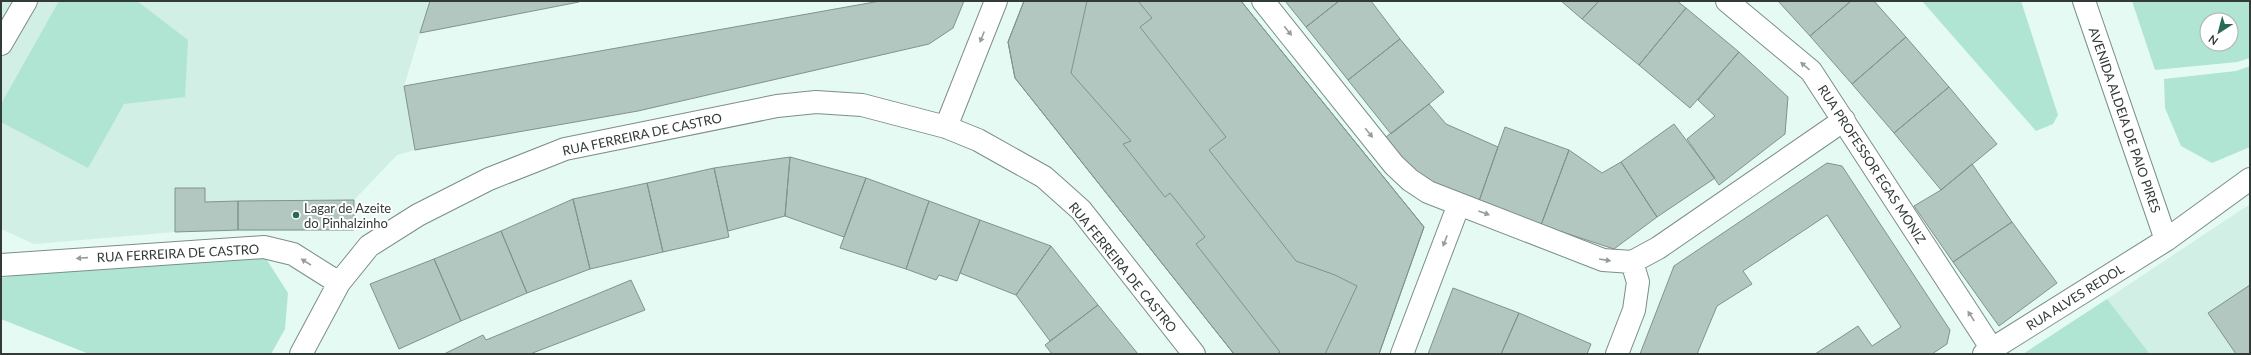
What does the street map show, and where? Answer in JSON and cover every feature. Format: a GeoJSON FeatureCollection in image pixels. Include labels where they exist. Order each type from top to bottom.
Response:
{"type":"FeatureCollection","features":[{"type":"Feature","properties":{"kind":"street"},"geometry":{"type":"LineString","coordinates":[[1,44],[26,1]]}},
{"type":"Feature","properties":{"kind":"street"},"geometry":{"type":"LineString","coordinates":[[946,127],[996,1]]}},
{"type":"Feature","properties":{"kind":"street"},"geometry":{"type":"LineString","coordinates":[[1263,1],[1394,165],[1410,180],[1428,192],[1603,260],[1632,262],[1658,248],[1844,120]]}},
{"type":"Feature","properties":{"kind":"street","name":"RUA PROFESSOR EGAS MONIZ"},"geometry":{"type":"LineString","coordinates":[[1727,1],[1811,71],[1844,120],[1988,351]]}},
{"type":"Feature","properties":{"kind":"street","name":"AVENIDA ALDEIA DE PAIO PIRES"},"geometry":{"type":"LineString","coordinates":[[2084,1],[2166,240]]}},
{"type":"Feature","properties":{"kind":"street","name":"RUA FERREIRA DE CASTRO"},"geometry":{"type":"LineString","coordinates":[[7,261],[264,247],[293,254],[339,283],[369,246],[418,215],[490,179],[565,149],[777,106],[816,102],[862,105],[946,127],[978,140],[1044,177],[1075,206],[1194,354]]}},
{"type":"Feature","properties":{"kind":"street","name":"RUA ALVES REDOL"},"geometry":{"type":"LineString","coordinates":[[1988,351],[2166,240],[2250,179]]}},
{"type":"Feature","properties":{"kind":"street"},"geometry":{"type":"LineString","coordinates":[[1402,354],[1459,204]]}},
{"type":"Feature","properties":{"kind":"street"},"geometry":{"type":"LineString","coordinates":[[1617,354],[1634,310],[1638,282],[1632,262]]}},
{"type":"Feature","properties":{"kind":"street"},"geometry":{"type":"LineString","coordinates":[[301,354],[339,283]]}},
{"type":"Feature","properties":{"kind":"shaded area"},"geometry":{"type":"Polygon","coordinates":[[[1,1],[430,1],[404,86],[415,150],[397,155],[354,200],[354,230],[175,232],[34,244],[1,229],[1,1]]]}},
{"type":"Feature","properties":{"kind":"shaded area"},"geometry":{"type":"Polygon","coordinates":[[[2250,204],[2250,354],[2150,354],[2107,299],[2250,204]]]}},
{"type":"Feature","properties":{"kind":"green space"},"geometry":{"type":"Polygon","coordinates":[[[59,1],[137,1],[188,40],[185,97],[124,104],[88,168],[1,122],[1,104],[59,1]]]}},
{"type":"Feature","properties":{"kind":"green space"},"geometry":{"type":"Polygon","coordinates":[[[1922,1],[2021,1],[2058,115],[2053,124],[2036,131],[1922,1]]]}},
{"type":"Feature","properties":{"kind":"green space"},"geometry":{"type":"Polygon","coordinates":[[[2132,1],[2250,1],[2250,58],[2237,62],[2155,70],[2132,1]]]}},
{"type":"Feature","properties":{"kind":"green space"},"geometry":{"type":"Polygon","coordinates":[[[2250,66],[2250,147],[2212,163],[2181,146],[2165,108],[2164,79],[2236,71],[2250,66]]]}},
{"type":"Feature","properties":{"kind":"green space"},"geometry":{"type":"Polygon","coordinates":[[[265,257],[288,293],[285,329],[271,354],[89,354],[1,319],[1,278],[102,260],[265,257]]]}},
{"type":"Feature","properties":{"kind":"green space"},"geometry":{"type":"Polygon","coordinates":[[[2107,299],[2150,354],[2023,354],[2107,299]]]}},
{"type":"Feature","properties":{"kind":"building"},"geometry":{"type":"Polygon","coordinates":[[[430,1],[578,1],[579,2],[420,33],[430,1]]]}},
{"type":"Feature","properties":{"kind":"building"},"geometry":{"type":"Polygon","coordinates":[[[880,1],[964,1],[953,28],[929,44],[638,111],[415,150],[404,86],[880,1]]]}},
{"type":"Feature","properties":{"kind":"building"},"geometry":{"type":"Polygon","coordinates":[[[1024,1],[1087,1],[1071,73],[1131,141],[1123,144],[1165,197],[1170,193],[1205,237],[1196,244],[1280,352],[1277,354],[1234,354],[1015,78],[1008,42],[1024,1]]]}},
{"type":"Feature","properties":{"kind":"building"},"geometry":{"type":"Polygon","coordinates":[[[1024,1],[1241,1],[1424,227],[1379,354],[1234,354],[1015,78],[1008,42],[1024,1]]]}},
{"type":"Feature","properties":{"kind":"building"},"geometry":{"type":"Polygon","coordinates":[[[1138,1],[1241,1],[1424,227],[1379,354],[1325,354],[1357,286],[1335,275],[1296,261],[1209,150],[1226,137],[1140,27],[1152,18],[1138,1]]]}},
{"type":"Feature","properties":{"kind":"building"},"geometry":{"type":"Polygon","coordinates":[[[1285,1],[1339,1],[1306,27],[1285,1]]]}},
{"type":"Feature","properties":{"kind":"building"},"geometry":{"type":"Polygon","coordinates":[[[1339,1],[1371,1],[1400,39],[1348,80],[1306,27],[1339,1]]]}},
{"type":"Feature","properties":{"kind":"building"},"geometry":{"type":"Polygon","coordinates":[[[1561,1],[1599,1],[1582,19],[1561,1]]]}},
{"type":"Feature","properties":{"kind":"building"},"geometry":{"type":"Polygon","coordinates":[[[1599,1],[1677,1],[1686,8],[1639,65],[1582,19],[1599,1]]]}},
{"type":"Feature","properties":{"kind":"building"},"geometry":{"type":"Polygon","coordinates":[[[1778,1],[1851,1],[1810,36],[1778,1]]]}},
{"type":"Feature","properties":{"kind":"building"},"geometry":{"type":"Polygon","coordinates":[[[1851,1],[1874,1],[1906,37],[1852,84],[1810,36],[1851,1]]]}},
{"type":"Feature","properties":{"kind":"building"},"geometry":{"type":"Polygon","coordinates":[[[1686,8],[1739,52],[1690,108],[1639,65],[1686,8]]]}},
{"type":"Feature","properties":{"kind":"building"},"geometry":{"type":"Polygon","coordinates":[[[1906,37],[1949,87],[1894,133],[1852,84],[1906,37]]]}},
{"type":"Feature","properties":{"kind":"building"},"geometry":{"type":"Polygon","coordinates":[[[1400,39],[1444,92],[1391,134],[1348,80],[1400,39]]]}},
{"type":"Feature","properties":{"kind":"building"},"geometry":{"type":"Polygon","coordinates":[[[1739,52],[1788,97],[1785,134],[1719,185],[1687,139],[1715,116],[1698,100],[1739,52]]]}},
{"type":"Feature","properties":{"kind":"building"},"geometry":{"type":"Polygon","coordinates":[[[1949,87],[1997,144],[1941,190],[1894,133],[1949,87]]]}},
{"type":"Feature","properties":{"kind":"building"},"geometry":{"type":"Polygon","coordinates":[[[1429,104],[1446,124],[1498,147],[1479,201],[1416,175],[1382,140],[1429,104]]]}},
{"type":"Feature","properties":{"kind":"building"},"geometry":{"type":"Polygon","coordinates":[[[1674,124],[1715,178],[1657,217],[1621,162],[1674,124]]]}},
{"type":"Feature","properties":{"kind":"building"},"geometry":{"type":"Polygon","coordinates":[[[1505,127],[1569,150],[1541,225],[1479,201],[1505,127]]]}},
{"type":"Feature","properties":{"kind":"building"},"geometry":{"type":"Polygon","coordinates":[[[1569,150],[1602,173],[1621,162],[1657,217],[1614,249],[1541,225],[1569,150]]]}},
{"type":"Feature","properties":{"kind":"building"},"geometry":{"type":"Polygon","coordinates":[[[790,157],[785,216],[728,231],[714,168],[790,157]]]}},
{"type":"Feature","properties":{"kind":"building"},"geometry":{"type":"Polygon","coordinates":[[[790,157],[866,178],[844,237],[785,216],[790,157]]]}},
{"type":"Feature","properties":{"kind":"building"},"geometry":{"type":"Polygon","coordinates":[[[1827,163],[1842,166],[1950,330],[1947,344],[1932,354],[1815,354],[1858,326],[1872,346],[1901,327],[1827,215],[1743,271],[1752,284],[1717,306],[1697,354],[1640,354],[1674,266],[1827,163]]]}},
{"type":"Feature","properties":{"kind":"building"},"geometry":{"type":"Polygon","coordinates":[[[1972,164],[2012,222],[1953,262],[1914,206],[1941,190],[1972,164]]]}},
{"type":"Feature","properties":{"kind":"building"},"geometry":{"type":"Polygon","coordinates":[[[714,168],[729,237],[663,252],[647,183],[714,168]]]}},
{"type":"Feature","properties":{"kind":"building"},"geometry":{"type":"Polygon","coordinates":[[[866,178],[929,201],[906,269],[840,248],[866,178]]]}},
{"type":"Feature","properties":{"kind":"building"},"geometry":{"type":"Polygon","coordinates":[[[647,183],[663,252],[590,269],[573,199],[647,183]]]}},
{"type":"Feature","properties":{"kind":"building"},"geometry":{"type":"Polygon","coordinates":[[[175,188],[205,188],[205,202],[238,201],[238,230],[175,232],[175,188]]]}},
{"type":"Feature","properties":{"kind":"building"},"geometry":{"type":"Polygon","coordinates":[[[573,199],[590,269],[527,293],[501,231],[573,199]]]}},
{"type":"Feature","properties":{"kind":"building","name":"Lagar de Azeite do Pinhalzinho"},"geometry":{"type":"Polygon","coordinates":[[[354,200],[354,230],[238,230],[238,201],[354,200]]]}},
{"type":"Feature","properties":{"kind":"building"},"geometry":{"type":"Polygon","coordinates":[[[929,201],[980,220],[957,281],[939,275],[936,280],[906,269],[929,201]]]}},
{"type":"Feature","properties":{"kind":"building"},"geometry":{"type":"Polygon","coordinates":[[[980,220],[1051,246],[1016,295],[960,273],[980,220]]]}},
{"type":"Feature","properties":{"kind":"building"},"geometry":{"type":"Polygon","coordinates":[[[2012,222],[2057,283],[1999,326],[1953,262],[2012,222]]]}},
{"type":"Feature","properties":{"kind":"building"},"geometry":{"type":"Polygon","coordinates":[[[501,231],[527,293],[461,321],[434,259],[501,231]]]}},
{"type":"Feature","properties":{"kind":"building"},"geometry":{"type":"Polygon","coordinates":[[[1051,246],[1098,305],[1050,341],[1016,295],[1051,246]]]}},
{"type":"Feature","properties":{"kind":"building"},"geometry":{"type":"Polygon","coordinates":[[[434,259],[461,321],[399,349],[370,284],[434,259]]]}},
{"type":"Feature","properties":{"kind":"building"},"geometry":{"type":"Polygon","coordinates":[[[631,280],[645,310],[530,354],[444,354],[483,335],[486,340],[631,280]]]}},
{"type":"Feature","properties":{"kind":"building"},"geometry":{"type":"Polygon","coordinates":[[[2250,285],[2250,354],[2236,354],[2208,313],[2250,285]]]}},
{"type":"Feature","properties":{"kind":"building"},"geometry":{"type":"Polygon","coordinates":[[[1453,288],[1519,313],[1501,354],[1428,354],[1453,288]]]}},
{"type":"Feature","properties":{"kind":"building"},"geometry":{"type":"Polygon","coordinates":[[[1098,305],[1138,354],[1052,354],[1045,345],[1098,305]]]}},
{"type":"Feature","properties":{"kind":"building"},"geometry":{"type":"Polygon","coordinates":[[[1519,313],[1591,344],[1587,354],[1501,354],[1519,313]]]}},
{"type":"Feature","properties":{"kind":"place","name":"Lagar de Azeite do Pinhalzinho"},"geometry":{"type":"Point","coordinates":[296,215]}}]}
